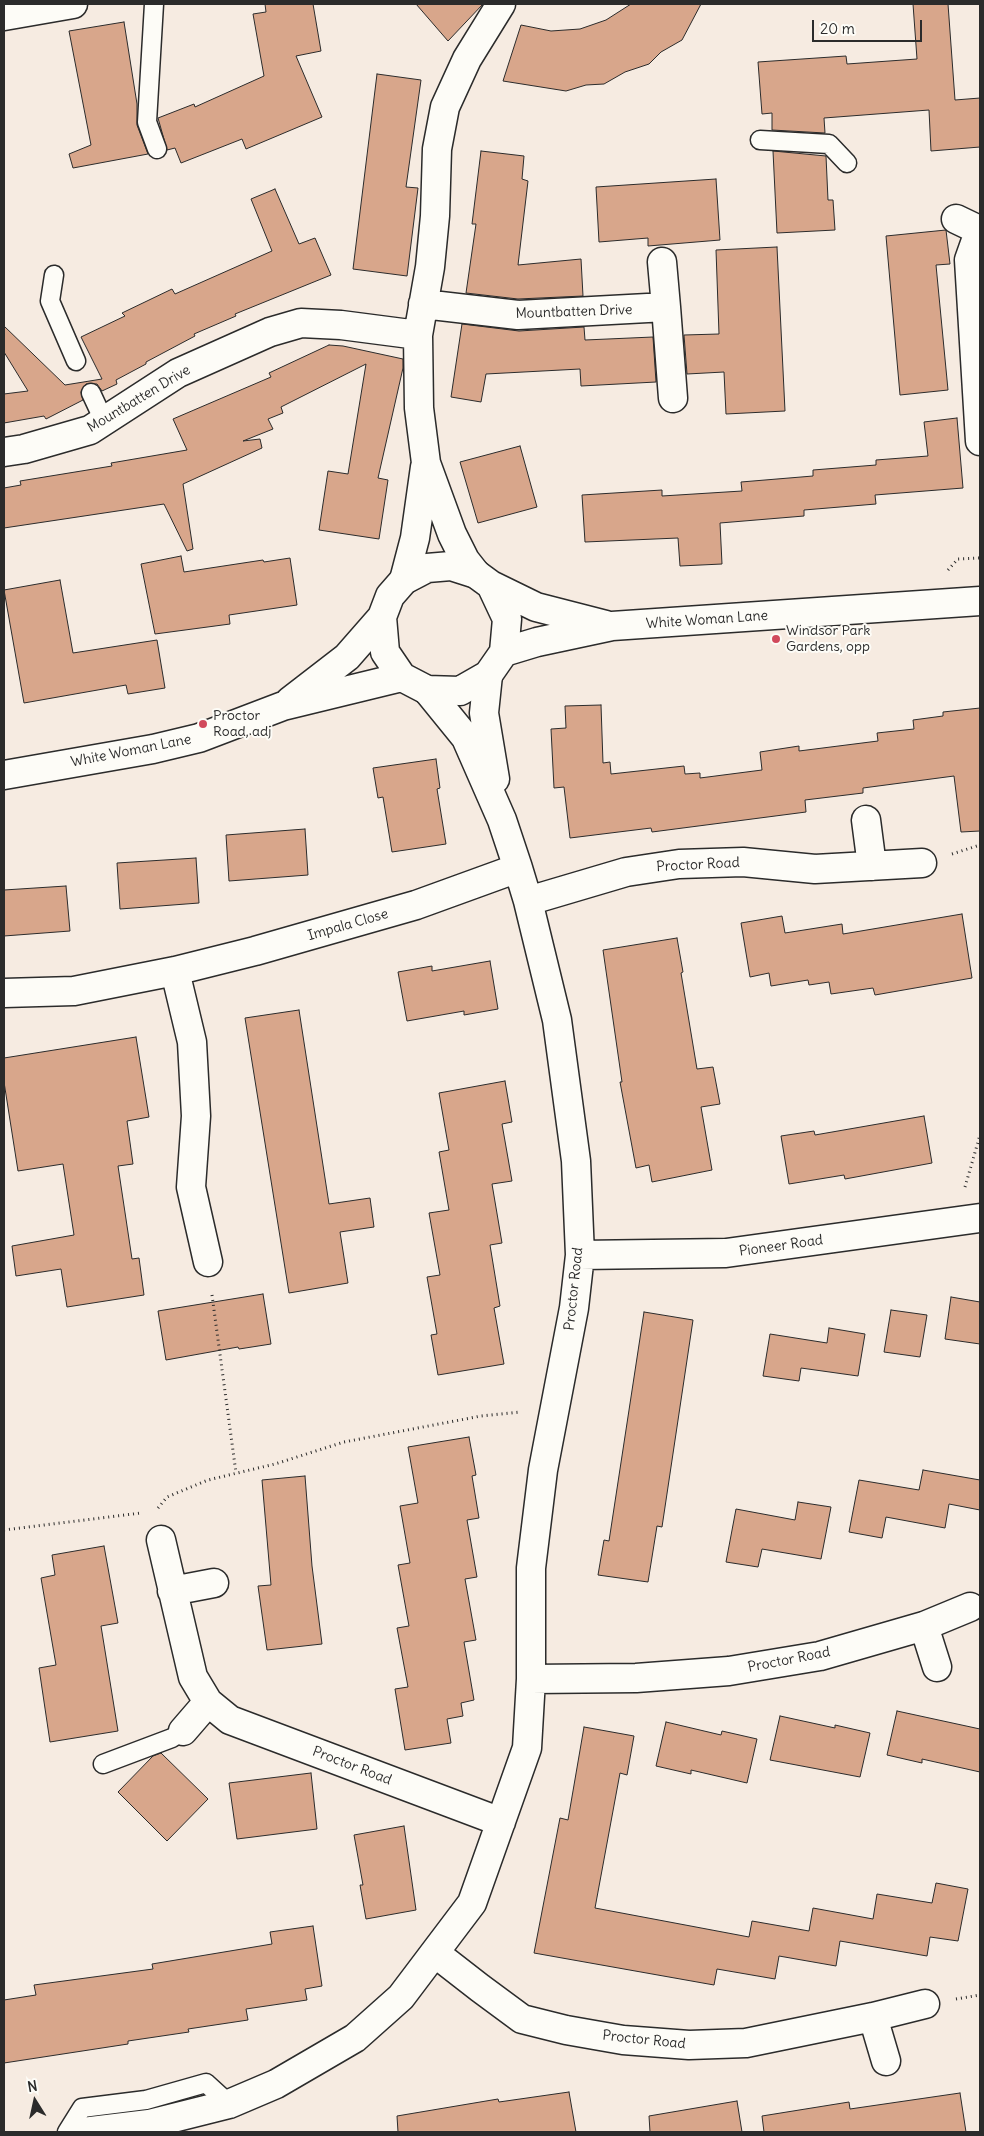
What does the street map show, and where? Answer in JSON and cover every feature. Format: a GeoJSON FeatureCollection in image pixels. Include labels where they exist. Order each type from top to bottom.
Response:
{"type":"FeatureCollection","features":[{"type":"Feature","properties":{"kind":"street"},"geometry":{"type":"LineString","coordinates":[[4,16],[73,4]]}},
{"type":"Feature","properties":{"kind":"street"},"geometry":{"type":"LineString","coordinates":[[483,580],[465,560],[452,534],[426,463],[419,408],[418,336],[430,266],[435,216],[437,149],[445,107],[467,59],[501,4]]}},
{"type":"Feature","properties":{"kind":"street"},"geometry":{"type":"LineString","coordinates":[[972,226],[968,260],[980,441]]}},
{"type":"Feature","properties":{"kind":"street"},"geometry":{"type":"LineString","coordinates":[[662,262],[673,398]]}},
{"type":"Feature","properties":{"kind":"street","name":"Mountbatten Drive"},"geometry":{"type":"LineString","coordinates":[[423,304],[518,315],[666,307]]}},
{"type":"Feature","properties":{"kind":"street","name":"Mountbatten Drive"},"geometry":{"type":"LineString","coordinates":[[4,452],[24,449],[90,430],[178,373],[270,332],[293,325],[301,323],[341,325],[418,336]]}},
{"type":"Feature","properties":{"kind":"street"},"geometry":{"type":"LineString","coordinates":[[404,580],[415,538],[426,463]]}},
{"type":"Feature","properties":{"kind":"street","name":"White Woman Lane"},"geometry":{"type":"LineString","coordinates":[[283,706],[347,657],[382,617],[390,596],[404,580],[427,568],[451,566],[536,607],[612,626]]}},
{"type":"Feature","properties":{"kind":"street","name":"White Woman Lane"},"geometry":{"type":"LineString","coordinates":[[382,617],[385,652],[402,677],[426,690],[460,691],[488,675],[504,652],[507,619],[483,580]]}},
{"type":"Feature","properties":{"kind":"street","name":"White Woman Lane"},"geometry":{"type":"LineString","coordinates":[[504,652],[536,642],[612,626],[980,601]]}},
{"type":"Feature","properties":{"kind":"street","name":"Proctor Road"},"geometry":{"type":"LineString","coordinates":[[488,675],[484,713],[502,820]]}},
{"type":"Feature","properties":{"kind":"street","name":"White Woman Lane"},"geometry":{"type":"LineString","coordinates":[[4,775],[153,749],[190,740],[283,706],[402,677]]}},
{"type":"Feature","properties":{"kind":"street","name":"Proctor Road"},"geometry":{"type":"LineString","coordinates":[[83,2132],[149,2124],[229,2104],[276,2084],[355,2038],[401,1997],[472,1903],[527,1748],[531,1679],[531,1568],[543,1470],[574,1308],[580,1255],[576,1161],[557,1020],[518,868],[502,820],[466,738],[426,690]]}},
{"type":"Feature","properties":{"kind":"street"},"geometry":{"type":"LineString","coordinates":[[866,820],[872,866]]}},
{"type":"Feature","properties":{"kind":"street","name":"Proctor Road"},"geometry":{"type":"LineString","coordinates":[[528,901],[626,872],[679,864],[743,862],[815,869],[922,863]]}},
{"type":"Feature","properties":{"kind":"street","name":"Impala Close"},"geometry":{"type":"LineString","coordinates":[[4,992],[74,991],[175,971],[255,951],[416,905],[518,868]]}},
{"type":"Feature","properties":{"kind":"street"},"geometry":{"type":"LineString","coordinates":[[175,971],[192,1042],[196,1116],[191,1188],[208,1262]]}},
{"type":"Feature","properties":{"kind":"street","name":"Pioneer Road"},"geometry":{"type":"LineString","coordinates":[[580,1255],[726,1254],[973,1219]]}},
{"type":"Feature","properties":{"kind":"street","name":"Proctor Road"},"geometry":{"type":"LineString","coordinates":[[161,1540],[193,1677],[208,1702],[230,1720],[501,1822]]}},
{"type":"Feature","properties":{"kind":"street"},"geometry":{"type":"LineString","coordinates":[[172,1591],[214,1583]]}},
{"type":"Feature","properties":{"kind":"street","name":"Proctor Road"},"geometry":{"type":"LineString","coordinates":[[531,1679],[636,1678],[729,1671],[820,1656],[924,1626],[970,1607]]}},
{"type":"Feature","properties":{"kind":"street"},"geometry":{"type":"LineString","coordinates":[[924,1626],[937,1667]]}},
{"type":"Feature","properties":{"kind":"street"},"geometry":{"type":"LineString","coordinates":[[183,1731],[208,1702]]}},
{"type":"Feature","properties":{"kind":"street","name":"Proctor Road"},"geometry":{"type":"LineString","coordinates":[[435,1953],[522,2019],[566,2030],[622,2040],[689,2045],[746,2043],[873,2017],[925,2004]]}},
{"type":"Feature","properties":{"kind":"street"},"geometry":{"type":"LineString","coordinates":[[873,2017],[886,2061]]}},
{"type":"Feature","properties":{"kind":"lane"},"geometry":{"type":"LineString","coordinates":[[154,4],[147,122],[157,149]]}},
{"type":"Feature","properties":{"kind":"lane"},"geometry":{"type":"LineString","coordinates":[[760,140],[829,144],[847,162]]}},
{"type":"Feature","properties":{"kind":"lane"},"geometry":{"type":"LineString","coordinates":[[54,276],[50,300],[76,361]]}},
{"type":"Feature","properties":{"kind":"lane"},"geometry":{"type":"LineString","coordinates":[[91,393],[104,421]]}},
{"type":"Feature","properties":{"kind":"lane"},"geometry":{"type":"LineString","coordinates":[[103,1764],[172,1738],[183,1731]]}},
{"type":"Feature","properties":{"kind":"lane"},"geometry":{"type":"LineString","coordinates":[[67,2132],[82,2108],[146,2100],[206,2084],[229,2104]]}},
{"type":"Feature","properties":{"kind":"path"},"geometry":{"type":"LineString","coordinates":[[958,559],[980,558]]}},
{"type":"Feature","properties":{"kind":"path"},"geometry":{"type":"LineString","coordinates":[[973,1219],[963,1192],[980,1135]]}},
{"type":"Feature","properties":{"kind":"path"},"geometry":{"type":"LineString","coordinates":[[208,1262],[236,1473]]}},
{"type":"Feature","properties":{"kind":"path"},"geometry":{"type":"LineString","coordinates":[[156,1511],[167,1497],[208,1480],[275,1464],[344,1442],[481,1416],[556,1408]]}},
{"type":"Feature","properties":{"kind":"path"},"geometry":{"type":"LineString","coordinates":[[4,1530],[146,1512]]}},
{"type":"Feature","properties":{"kind":"building"},"geometry":{"type":"Polygon","coordinates":[[[265,4],[313,4],[321,51],[296,56],[322,117],[246,149],[242,139],[181,163],[175,148],[167,150],[158,118],[194,104],[195,107],[264,76],[253,14],[266,12],[265,4]]]}},
{"type":"Feature","properties":{"kind":"building"},"geometry":{"type":"Polygon","coordinates":[[[416,4],[483,4],[448,41],[416,4]]]}},
{"type":"Feature","properties":{"kind":"building"},"geometry":{"type":"Polygon","coordinates":[[[631,4],[701,4],[682,40],[661,52],[649,64],[625,72],[604,84],[586,85],[566,91],[503,81],[521,25],[551,31],[580,29],[606,20],[631,4]]]}},
{"type":"Feature","properties":{"kind":"building"},"geometry":{"type":"Polygon","coordinates":[[[913,4],[948,4],[955,100],[980,98],[980,147],[931,151],[929,110],[824,118],[825,133],[772,130],[772,113],[762,114],[758,62],[846,56],[847,64],[917,59],[913,4]]]}},
{"type":"Feature","properties":{"kind":"building"},"geometry":{"type":"Polygon","coordinates":[[[124,22],[137,104],[137,125],[148,154],[73,168],[69,154],[91,145],[69,31],[124,22]]]}},
{"type":"Feature","properties":{"kind":"building"},"geometry":{"type":"Polygon","coordinates":[[[377,74],[421,80],[406,187],[418,188],[407,276],[353,269],[377,74]]]}},
{"type":"Feature","properties":{"kind":"building"},"geometry":{"type":"Polygon","coordinates":[[[481,151],[524,156],[522,179],[528,181],[518,265],[581,259],[583,296],[518,299],[466,293],[476,224],[472,224],[481,151]]]}},
{"type":"Feature","properties":{"kind":"building"},"geometry":{"type":"Polygon","coordinates":[[[773,151],[826,156],[828,200],[833,200],[835,230],[777,233],[773,151]]]}},
{"type":"Feature","properties":{"kind":"building"},"geometry":{"type":"Polygon","coordinates":[[[716,179],[720,240],[648,246],[648,238],[599,242],[596,187],[716,179]]]}},
{"type":"Feature","properties":{"kind":"building"},"geometry":{"type":"Polygon","coordinates":[[[275,189],[299,244],[315,238],[331,275],[235,314],[236,316],[194,334],[195,336],[146,362],[146,364],[116,380],[117,384],[102,391],[97,384],[86,384],[81,392],[83,400],[46,419],[44,416],[4,423],[4,394],[28,391],[4,352],[4,326],[65,385],[102,379],[81,337],[125,316],[122,313],[172,289],[175,294],[272,251],[251,199],[275,189]]]}},
{"type":"Feature","properties":{"kind":"building"},"geometry":{"type":"Polygon","coordinates":[[[946,230],[950,264],[936,265],[948,390],[900,395],[886,236],[946,230]]]}},
{"type":"Feature","properties":{"kind":"building"},"geometry":{"type":"Polygon","coordinates":[[[777,247],[785,411],[726,414],[724,372],[687,374],[684,335],[719,334],[716,250],[777,247]]]}},
{"type":"Feature","properties":{"kind":"building"},"geometry":{"type":"Polygon","coordinates":[[[462,324],[519,331],[584,327],[585,340],[653,337],[656,382],[581,386],[580,369],[486,374],[481,402],[451,397],[462,324]]]}},
{"type":"Feature","properties":{"kind":"building"},"geometry":{"type":"Polygon","coordinates":[[[329,345],[343,346],[403,359],[403,368],[378,478],[388,480],[379,539],[319,530],[328,471],[348,474],[366,364],[281,407],[283,413],[268,419],[273,429],[243,441],[260,439],[262,448],[183,484],[193,549],[187,551],[164,504],[4,528],[4,488],[21,485],[20,481],[112,466],[111,463],[187,450],[173,419],[271,377],[269,373],[329,345]]]}},
{"type":"Feature","properties":{"kind":"building"},"geometry":{"type":"Polygon","coordinates":[[[957,418],[963,488],[875,495],[876,504],[804,510],[804,516],[720,523],[722,564],[680,566],[678,538],[585,542],[582,495],[662,490],[662,496],[742,491],[741,482],[813,476],[813,470],[876,465],[876,460],[928,456],[924,422],[957,418]]]}},
{"type":"Feature","properties":{"kind":"building"},"geometry":{"type":"Polygon","coordinates":[[[520,446],[537,507],[478,523],[460,462],[520,446]]]}},
{"type":"Feature","properties":{"kind":"building"},"geometry":{"type":"Polygon","coordinates":[[[181,556],[184,572],[263,560],[264,562],[290,558],[297,605],[229,615],[230,624],[155,634],[141,564],[181,556]]]}},
{"type":"Feature","properties":{"kind":"building"},"geometry":{"type":"Polygon","coordinates":[[[60,580],[73,653],[157,640],[165,688],[128,694],[126,685],[24,703],[4,590],[60,580]]]}},
{"type":"Feature","properties":{"kind":"building"},"geometry":{"type":"Polygon","coordinates":[[[601,705],[603,763],[610,762],[611,774],[684,766],[685,774],[700,773],[700,778],[762,770],[760,752],[799,746],[799,751],[878,741],[877,733],[914,729],[913,720],[943,716],[943,712],[980,708],[980,831],[961,832],[954,776],[863,788],[863,793],[805,800],[806,812],[652,832],[651,828],[570,838],[564,787],[554,788],[551,729],[566,728],[565,706],[601,705]]]}},
{"type":"Feature","properties":{"kind":"building"},"geometry":{"type":"Polygon","coordinates":[[[436,759],[440,788],[437,789],[446,844],[392,852],[383,797],[378,798],[373,768],[436,759]]]}},
{"type":"Feature","properties":{"kind":"building"},"geometry":{"type":"Polygon","coordinates":[[[305,829],[308,875],[229,881],[226,835],[305,829]]]}},
{"type":"Feature","properties":{"kind":"building"},"geometry":{"type":"Polygon","coordinates":[[[196,858],[199,903],[120,909],[117,863],[196,858]]]}},
{"type":"Feature","properties":{"kind":"building"},"geometry":{"type":"Polygon","coordinates":[[[66,886],[70,931],[4,936],[4,890],[66,886]]]}},
{"type":"Feature","properties":{"kind":"building"},"geometry":{"type":"Polygon","coordinates":[[[962,914],[972,978],[875,995],[873,988],[831,994],[829,982],[809,985],[808,980],[771,986],[769,973],[750,977],[741,923],[782,916],[785,933],[842,924],[843,934],[962,914]]]}},
{"type":"Feature","properties":{"kind":"building"},"geometry":{"type":"Polygon","coordinates":[[[677,938],[697,1069],[713,1067],[720,1104],[701,1107],[712,1170],[652,1182],[649,1165],[636,1168],[620,1082],[622,1082],[603,950],[677,938]]]}},
{"type":"Feature","properties":{"kind":"building"},"geometry":{"type":"Polygon","coordinates":[[[490,961],[498,1009],[464,1015],[464,1011],[407,1021],[398,972],[432,966],[432,971],[490,961]]]}},
{"type":"Feature","properties":{"kind":"building"},"geometry":{"type":"Polygon","coordinates":[[[299,1010],[329,1204],[370,1198],[374,1227],[340,1232],[348,1283],[289,1293],[245,1018],[299,1010]]]}},
{"type":"Feature","properties":{"kind":"building"},"geometry":{"type":"Polygon","coordinates":[[[136,1037],[149,1117],[127,1121],[133,1164],[118,1166],[132,1259],[139,1258],[144,1295],[67,1307],[61,1269],[16,1276],[12,1246],[74,1235],[63,1164],[18,1171],[4,1082],[4,1058],[136,1037]]]}},
{"type":"Feature","properties":{"kind":"building"},"geometry":{"type":"Polygon","coordinates":[[[505,1081],[512,1122],[502,1124],[512,1181],[492,1184],[502,1243],[490,1245],[500,1306],[494,1308],[504,1364],[438,1375],[431,1335],[437,1334],[427,1277],[440,1275],[429,1213],[449,1210],[439,1152],[449,1150],[439,1093],[505,1081]]]}},
{"type":"Feature","properties":{"kind":"building"},"geometry":{"type":"Polygon","coordinates":[[[924,1116],[932,1163],[845,1179],[844,1175],[789,1184],[781,1136],[814,1131],[815,1135],[924,1116]]]}},
{"type":"Feature","properties":{"kind":"building"},"geometry":{"type":"Polygon","coordinates":[[[263,1294],[271,1344],[239,1349],[238,1347],[166,1360],[158,1311],[263,1294]]]}},
{"type":"Feature","properties":{"kind":"building"},"geometry":{"type":"Polygon","coordinates":[[[951,1297],[980,1302],[980,1344],[945,1339],[951,1297]]]}},
{"type":"Feature","properties":{"kind":"building"},"geometry":{"type":"Polygon","coordinates":[[[891,1310],[927,1315],[920,1357],[884,1352],[891,1310]]]}},
{"type":"Feature","properties":{"kind":"building"},"geometry":{"type":"Polygon","coordinates":[[[644,1312],[693,1320],[662,1527],[657,1526],[648,1582],[598,1575],[604,1540],[609,1541],[644,1312]]]}},
{"type":"Feature","properties":{"kind":"building"},"geometry":{"type":"Polygon","coordinates":[[[829,1328],[865,1334],[858,1376],[801,1368],[799,1381],[763,1376],[770,1334],[827,1343],[829,1328]]]}},
{"type":"Feature","properties":{"kind":"building"},"geometry":{"type":"Polygon","coordinates":[[[469,1437],[476,1475],[472,1476],[479,1518],[467,1520],[477,1577],[465,1579],[476,1640],[464,1642],[474,1700],[461,1703],[463,1716],[447,1719],[451,1743],[405,1750],[395,1689],[408,1687],[397,1628],[409,1626],[398,1565],[410,1563],[400,1506],[418,1503],[408,1447],[469,1437]]]}},
{"type":"Feature","properties":{"kind":"building"},"geometry":{"type":"Polygon","coordinates":[[[923,1470],[980,1480],[980,1510],[949,1504],[945,1528],[886,1517],[882,1538],[849,1532],[859,1480],[919,1490],[923,1470]]]}},
{"type":"Feature","properties":{"kind":"building"},"geometry":{"type":"Polygon","coordinates":[[[305,1476],[312,1566],[322,1644],[267,1650],[258,1586],[271,1585],[262,1480],[305,1476]]]}},
{"type":"Feature","properties":{"kind":"building"},"geometry":{"type":"Polygon","coordinates":[[[798,1502],[831,1507],[821,1559],[762,1549],[758,1567],[726,1562],[736,1509],[795,1520],[798,1502]]]}},
{"type":"Feature","properties":{"kind":"building"},"geometry":{"type":"Polygon","coordinates":[[[104,1546],[118,1623],[101,1626],[118,1731],[50,1742],[39,1668],[56,1665],[41,1578],[55,1575],[52,1555],[104,1546]]]}},
{"type":"Feature","properties":{"kind":"building"},"geometry":{"type":"Polygon","coordinates":[[[897,1711],[980,1729],[980,1772],[922,1759],[922,1763],[887,1755],[897,1711]]]}},
{"type":"Feature","properties":{"kind":"building"},"geometry":{"type":"Polygon","coordinates":[[[780,1716],[835,1728],[835,1725],[870,1733],[860,1777],[770,1760],[780,1716]]]}},
{"type":"Feature","properties":{"kind":"building"},"geometry":{"type":"Polygon","coordinates":[[[666,1722],[721,1735],[722,1731],[757,1739],[747,1783],[691,1770],[691,1774],[656,1766],[666,1722]]]}},
{"type":"Feature","properties":{"kind":"building"},"geometry":{"type":"Polygon","coordinates":[[[584,1727],[634,1736],[627,1775],[620,1773],[595,1908],[749,1937],[752,1921],[809,1931],[813,1908],[873,1919],[877,1894],[932,1903],[936,1883],[968,1889],[958,1941],[930,1937],[927,1956],[840,1941],[836,1966],[779,1956],[775,1979],[717,1969],[714,1985],[534,1953],[560,1818],[568,1820],[584,1727]]]}},
{"type":"Feature","properties":{"kind":"building"},"geometry":{"type":"Polygon","coordinates":[[[161,1753],[208,1799],[167,1841],[118,1792],[153,1756],[161,1753]]]}},
{"type":"Feature","properties":{"kind":"building"},"geometry":{"type":"Polygon","coordinates":[[[311,1773],[317,1829],[237,1839],[229,1783],[311,1773]]]}},
{"type":"Feature","properties":{"kind":"building"},"geometry":{"type":"Polygon","coordinates":[[[404,1826],[416,1910],[366,1919],[360,1885],[363,1885],[354,1835],[404,1826]]]}},
{"type":"Feature","properties":{"kind":"building"},"geometry":{"type":"Polygon","coordinates":[[[313,1926],[322,1986],[305,1989],[307,2000],[246,2009],[248,2020],[188,2029],[189,2032],[128,2041],[128,2044],[4,2063],[4,2000],[36,1995],[34,1985],[153,1969],[152,1964],[272,1944],[270,1932],[313,1926]]]}},
{"type":"Feature","properties":{"kind":"building"},"geometry":{"type":"Polygon","coordinates":[[[569,2092],[576,2132],[398,2132],[397,2116],[498,2099],[499,2102],[569,2092]]]}},
{"type":"Feature","properties":{"kind":"building"},"geometry":{"type":"Polygon","coordinates":[[[960,2093],[966,2132],[764,2132],[762,2116],[849,2102],[850,2109],[960,2093]]]}},
{"type":"Feature","properties":{"kind":"building"},"geometry":{"type":"Polygon","coordinates":[[[737,2101],[742,2132],[650,2132],[649,2116],[737,2101]]]}},
{"type":"Feature","properties":{"kind":"place","name":"Windsor Park Gardens, opp"},"geometry":{"type":"Point","coordinates":[776,639]}},
{"type":"Feature","properties":{"kind":"place","name":"Proctor Road, adj"},"geometry":{"type":"Point","coordinates":[203,724]}}]}
